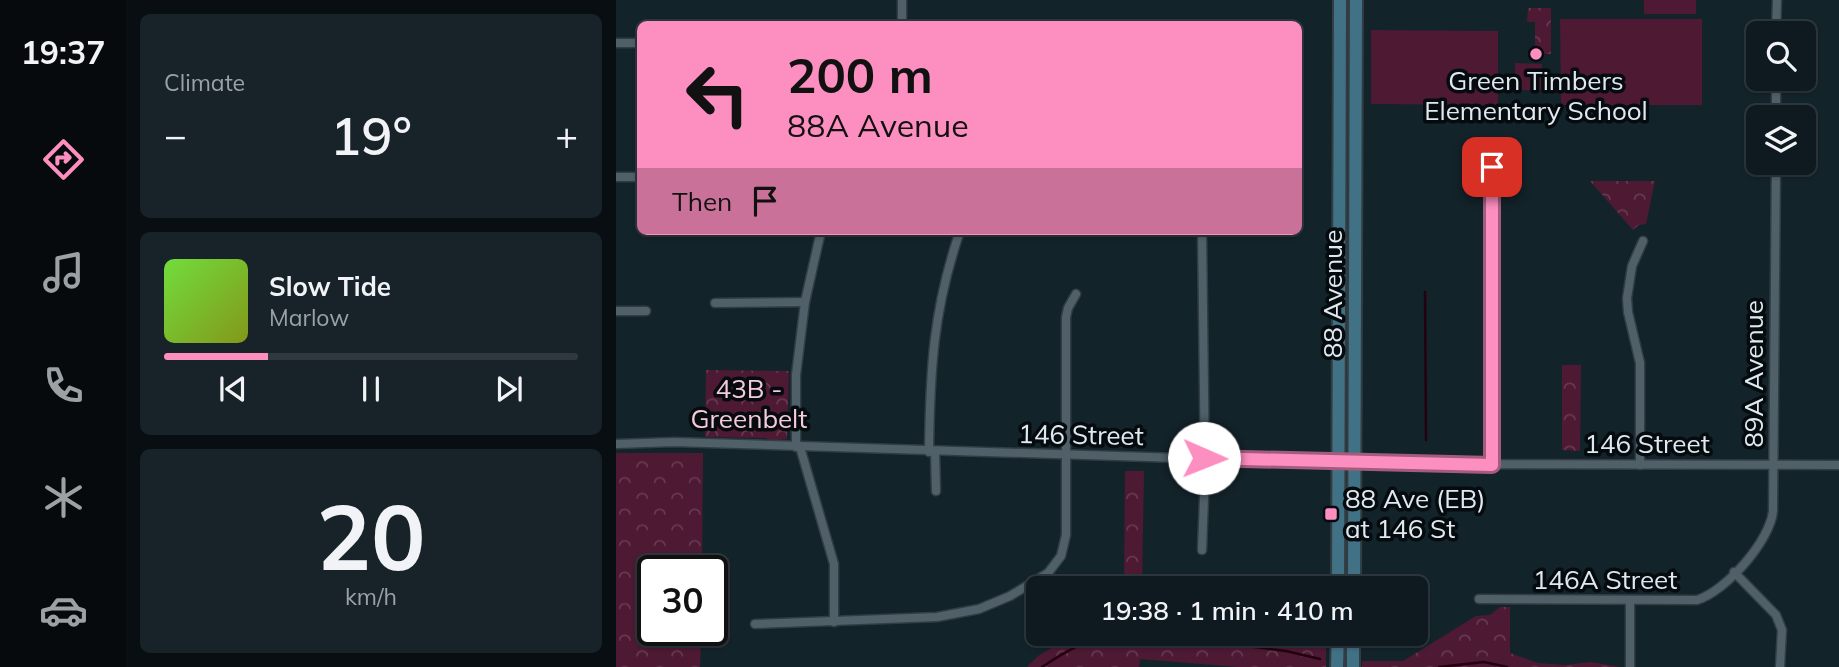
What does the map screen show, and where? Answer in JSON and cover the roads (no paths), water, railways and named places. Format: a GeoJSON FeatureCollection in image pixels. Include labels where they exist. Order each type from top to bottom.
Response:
{"type":"FeatureCollection","features":[{"type":"Feature","properties":{"kind":"main road","name":"88 Avenue"},"geometry":{"type":"LineString","coordinates":[[1338,576],[1340,0]]}},
{"type":"Feature","properties":{"kind":"main road","name":"88 Avenue"},"geometry":{"type":"LineString","coordinates":[[1353,576],[1356,0]]}},
{"type":"Feature","properties":{"kind":"main road"},"geometry":{"type":"LineString","coordinates":[[1337,667],[1338,646]]}},
{"type":"Feature","properties":{"kind":"main road"},"geometry":{"type":"LineString","coordinates":[[1353,646],[1353,667]]}},
{"type":"Feature","properties":{"kind":"street"},"geometry":{"type":"LineString","coordinates":[[902,0],[902,21]]}},
{"type":"Feature","properties":{"kind":"street"},"geometry":{"type":"LineString","coordinates":[[1776,21],[1777,0]]}},
{"type":"Feature","properties":{"kind":"street"},"geometry":{"type":"LineString","coordinates":[[616,43],[637,43]]}},
{"type":"Feature","properties":{"kind":"street"},"geometry":{"type":"LineString","coordinates":[[1492,167],[1492,465]]}},
{"type":"Feature","properties":{"kind":"street","name":"89A Avenue"},"geometry":{"type":"LineString","coordinates":[[1734,572],[1769,530],[1773,511],[1776,175]]}},
{"type":"Feature","properties":{"kind":"street"},"geometry":{"type":"LineString","coordinates":[[616,177],[637,177]]}},
{"type":"Feature","properties":{"kind":"street"},"geometry":{"type":"LineString","coordinates":[[820,235],[805,302],[796,375],[798,447],[834,564],[834,622]]}},
{"type":"Feature","properties":{"kind":"street"},"geometry":{"type":"LineString","coordinates":[[936,491],[930,386],[934,334],[944,281],[959,235]]}},
{"type":"Feature","properties":{"kind":"street"},"geometry":{"type":"LineString","coordinates":[[1202,235],[1202,550]]}},
{"type":"Feature","properties":{"kind":"street"},"geometry":{"type":"LineString","coordinates":[[1640,465],[1640,363],[1627,298],[1632,266],[1643,241]]}},
{"type":"Feature","properties":{"kind":"street"},"geometry":{"type":"LineString","coordinates":[[755,624],[937,617],[979,609],[999,602],[1043,577],[1053,568],[1061,556],[1066,535],[1066,317],[1076,294]]}},
{"type":"Feature","properties":{"kind":"street"},"geometry":{"type":"LineString","coordinates":[[715,303],[805,302]]}},
{"type":"Feature","properties":{"kind":"street"},"geometry":{"type":"LineString","coordinates":[[616,311],[646,311]]}},
{"type":"Feature","properties":{"kind":"street","name":"146 Street"},"geometry":{"type":"LineString","coordinates":[[616,444],[674,442],[1355,463],[1839,465]]}},
{"type":"Feature","properties":{"kind":"street"},"geometry":{"type":"LineString","coordinates":[[1734,572],[1776,615],[1782,630],[1780,667]]}},
{"type":"Feature","properties":{"kind":"street","name":"146A Street"},"geometry":{"type":"LineString","coordinates":[[1479,600],[1697,600],[1713,594],[1734,572]]}},
{"type":"Feature","properties":{"kind":"street"},"geometry":{"type":"LineString","coordinates":[[1630,601],[1630,667]]}},
{"type":"Feature","properties":{"kind":"waterway"},"geometry":{"type":"LineString","coordinates":[[1425,292],[1426,440]]}},
{"type":"Feature","properties":{"kind":"waterway"},"geometry":{"type":"LineString","coordinates":[[1042,667],[1077,646]]}},
{"type":"Feature","properties":{"kind":"waterway"},"geometry":{"type":"LineString","coordinates":[[1247,646],[1320,659]]}},
{"type":"Feature","properties":{"kind":"waterway"},"geometry":{"type":"LineString","coordinates":[[1439,667],[1484,662],[1507,667]]}},
{"type":"Feature","properties":{"kind":"place","name":"Green Timbers Elementary School"},"geometry":{"type":"Point","coordinates":[1536,54]}},
{"type":"Feature","properties":{"kind":"place","name":"88 Ave (EB) at 146 St"},"geometry":{"type":"Point","coordinates":[1331,514]}},
{"type":"Feature","properties":{"kind":"park label","name":"43B - Greenbelt"},"geometry":{"type":"Point","coordinates":[749,404]}}]}
